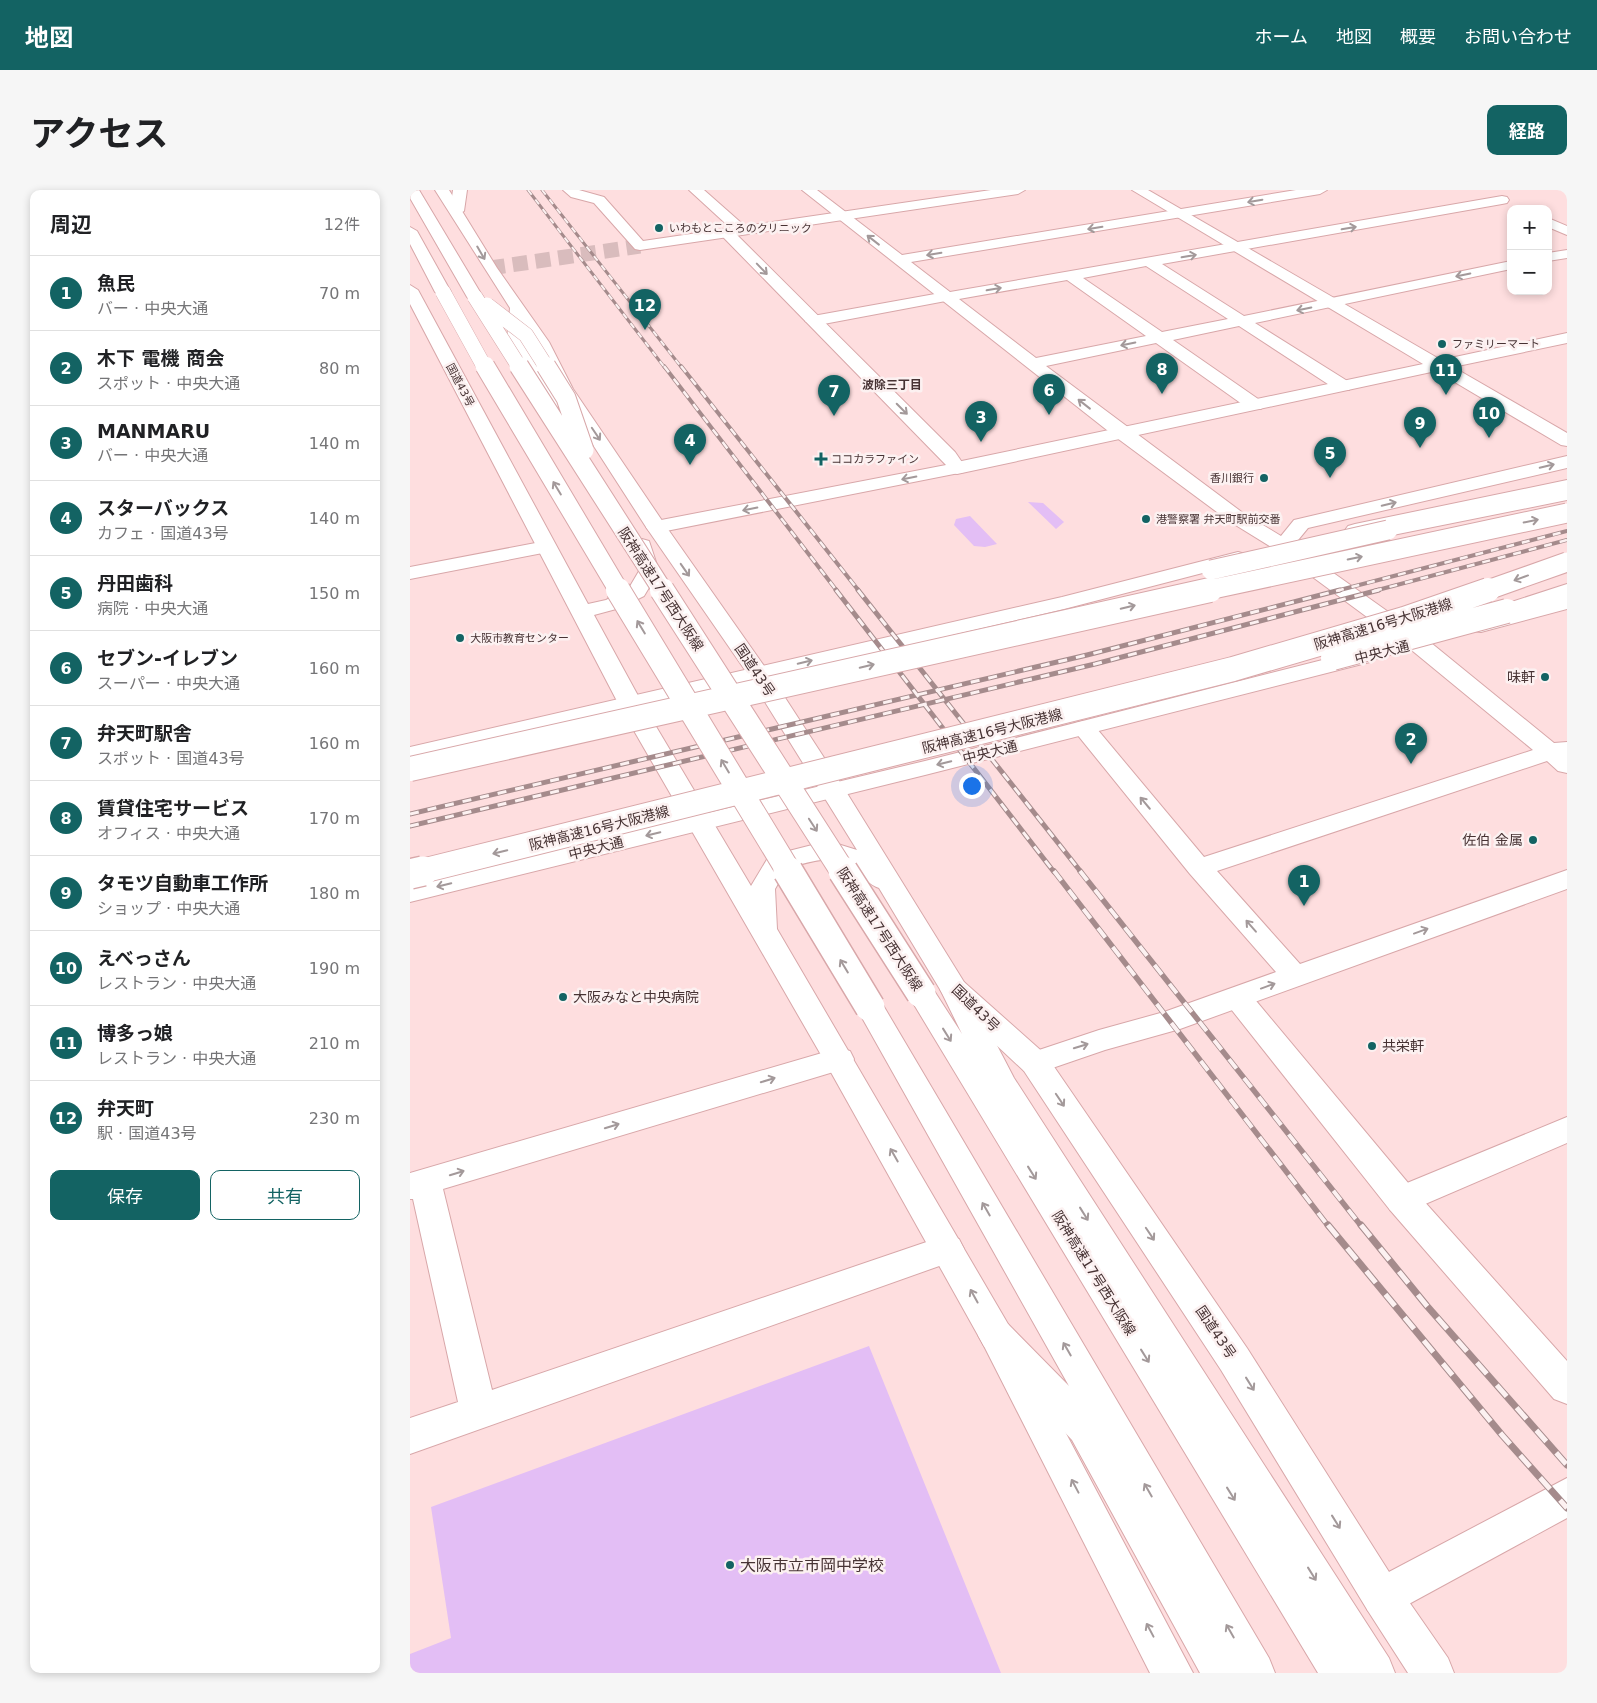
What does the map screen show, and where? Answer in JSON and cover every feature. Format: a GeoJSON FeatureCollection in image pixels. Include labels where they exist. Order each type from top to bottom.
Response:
{"type":"FeatureCollection","features":[{"type":"Feature","properties":{"kind":"main road","name":"阪神高速17号西大阪線"},"geometry":{"type":"LineString","coordinates":[[412,190],[476,297],[594,485],[921,993],[1342,1673]]}},
{"type":"Feature","properties":{"kind":"main road","name":"国道43号"},"geometry":{"type":"LineString","coordinates":[[442,190],[457,211],[490,268],[541,342],[565,389],[656,527],[758,673],[833,790],[954,989],[1034,1063],[1234,1359],[1382,1597],[1433,1673]]}},
{"type":"Feature","properties":{"kind":"main road"},"geometry":{"type":"LineString","coordinates":[[457,211],[460,190]]}},
{"type":"Feature","properties":{"kind":"main road"},"geometry":{"type":"LineString","coordinates":[[570,190],[576,194],[594,197],[599,200],[640,246],[1018,190]]}},
{"type":"Feature","properties":{"kind":"main road"},"geometry":{"type":"LineString","coordinates":[[696,190],[813,321],[949,456],[957,468]]}},
{"type":"Feature","properties":{"kind":"main road"},"geometry":{"type":"LineString","coordinates":[[809,190],[1123,434],[1236,517],[1283,546],[1417,643],[1562,755]]}},
{"type":"Feature","properties":{"kind":"main road"},"geometry":{"type":"LineString","coordinates":[[1139,190],[1567,441]]}},
{"type":"Feature","properties":{"kind":"main road"},"geometry":{"type":"LineString","coordinates":[[898,260],[1320,190]]}},
{"type":"Feature","properties":{"kind":"main road"},"geometry":{"type":"LineString","coordinates":[[813,321],[1506,202],[1480,190]]}},
{"type":"Feature","properties":{"kind":"main road"},"geometry":{"type":"LineString","coordinates":[[1552,224],[1567,231]]}},
{"type":"Feature","properties":{"kind":"main road"},"geometry":{"type":"LineString","coordinates":[[410,232],[494,383],[870,1007],[1254,1673]]}},
{"type":"Feature","properties":{"kind":"main road"},"geometry":{"type":"LineString","coordinates":[[1552,256],[1567,254]]}},
{"type":"Feature","properties":{"kind":"main road"},"geometry":{"type":"LineString","coordinates":[[1151,263],[1343,386]]}},
{"type":"Feature","properties":{"kind":"main road"},"geometry":{"type":"LineString","coordinates":[[1034,364],[1244,322],[1507,266]]}},
{"type":"Feature","properties":{"kind":"main road"},"geometry":{"type":"LineString","coordinates":[[1071,276],[1254,405]]}},
{"type":"Feature","properties":{"kind":"main road","name":"国道43号"},"geometry":{"type":"LineString","coordinates":[[410,290],[630,703],[839,1059],[996,1335],[1172,1673]]}},
{"type":"Feature","properties":{"kind":"main road"},"geometry":{"type":"LineString","coordinates":[[517,308],[515,338],[607,491],[642,543],[649,571],[637,592],[613,604],[581,612]]}},
{"type":"Feature","properties":{"kind":"main road"},"geometry":{"type":"LineString","coordinates":[[656,527],[1123,434],[1567,338]]}},
{"type":"Feature","properties":{"kind":"main road"},"geometry":{"type":"LineString","coordinates":[[1283,546],[1301,524],[1567,462]]}},
{"type":"Feature","properties":{"kind":"main road"},"geometry":{"type":"LineString","coordinates":[[410,754],[1064,603],[1283,546],[1567,486]]}},
{"type":"Feature","properties":{"kind":"main road"},"geometry":{"type":"LineString","coordinates":[[926,652],[1063,609],[1257,558],[1567,494]]}},
{"type":"Feature","properties":{"kind":"main road"},"geometry":{"type":"LineString","coordinates":[[410,769],[926,652],[1567,513]]}},
{"type":"Feature","properties":{"kind":"main road"},"geometry":{"type":"LineString","coordinates":[[410,573],[546,547]]}},
{"type":"Feature","properties":{"kind":"main road","name":"阪神高速16号大阪港線"},"geometry":{"type":"LineString","coordinates":[[410,874],[888,757],[1260,661],[1404,619],[1567,562]]}},
{"type":"Feature","properties":{"kind":"main road"},"geometry":{"type":"LineString","coordinates":[[888,757],[982,739],[1368,650],[1452,628],[1567,590]]}},
{"type":"Feature","properties":{"kind":"main road","name":"中央大通"},"geometry":{"type":"LineString","coordinates":[[410,893],[1084,728],[1417,643],[1567,602]]}},
{"type":"Feature","properties":{"kind":"main road"},"geometry":{"type":"LineString","coordinates":[[1084,728],[1199,868],[1295,976]]}},
{"type":"Feature","properties":{"kind":"main road"},"geometry":{"type":"LineString","coordinates":[[1199,868],[1562,755]]}},
{"type":"Feature","properties":{"kind":"main road"},"geometry":{"type":"LineString","coordinates":[[764,931],[762,889],[778,862],[828,849],[862,862],[895,892]]}},
{"type":"Feature","properties":{"kind":"main road"},"geometry":{"type":"LineString","coordinates":[[1034,1063],[1091,1043],[1170,1021],[1567,879]]}},
{"type":"Feature","properties":{"kind":"main road"},"geometry":{"type":"LineString","coordinates":[[954,989],[1002,1085],[1374,1673]]}},
{"type":"Feature","properties":{"kind":"main road"},"geometry":{"type":"LineString","coordinates":[[1236,997],[1402,1200],[1567,1387]]}},
{"type":"Feature","properties":{"kind":"main road"},"geometry":{"type":"LineString","coordinates":[[478,1413],[417,1184],[839,1059]]}},
{"type":"Feature","properties":{"kind":"main road"},"geometry":{"type":"LineString","coordinates":[[1402,1200],[1567,1129]]}},
{"type":"Feature","properties":{"kind":"main road"},"geometry":{"type":"LineString","coordinates":[[410,1436],[947,1248]]}},
{"type":"Feature","properties":{"kind":"main road"},"geometry":{"type":"LineString","coordinates":[[996,1335],[1085,1428],[1223,1673]]}},
{"type":"Feature","properties":{"kind":"main road"},"geometry":{"type":"LineString","coordinates":[[1382,1597],[1567,1497]]}},
{"type":"Feature","properties":{"kind":"shaded area"},"geometry":{"type":"Polygon","coordinates":[[[1028,502],[1043,503],[1064,522],[1056,529],[1028,502]]]}},
{"type":"Feature","properties":{"kind":"shaded area"},"geometry":{"type":"Polygon","coordinates":[[[970,516],[997,544],[985,547],[974,546],[954,525],[956,519],[970,516]]]}},
{"type":"Feature","properties":{"kind":"shaded area","name":"大阪市立市岡中学校"},"geometry":{"type":"Polygon","coordinates":[[[869,1346],[1001,1673],[410,1673],[410,1654],[451,1638],[431,1507],[869,1346]]]}},
{"type":"Feature","properties":{"kind":"tunnel"},"geometry":{"type":"LineString","coordinates":[[490,268],[640,246]]}},
{"type":"Feature","properties":{"kind":"railway"},"geometry":{"type":"LineString","coordinates":[[528,190],[665,368]]}},
{"type":"Feature","properties":{"kind":"railway"},"geometry":{"type":"LineString","coordinates":[[542,190],[682,368]]}},
{"type":"Feature","properties":{"kind":"railway"},"geometry":{"type":"LineString","coordinates":[[664,366],[837,591]]}},
{"type":"Feature","properties":{"kind":"railway"},"geometry":{"type":"LineString","coordinates":[[681,366],[859,591]]}},
{"type":"Feature","properties":{"kind":"railway"},"geometry":{"type":"LineString","coordinates":[[1336,591],[1567,531]]}},
{"type":"Feature","properties":{"kind":"railway"},"geometry":{"type":"LineString","coordinates":[[1374,591],[1567,540]]}},
{"type":"Feature","properties":{"kind":"railway"},"geometry":{"type":"LineString","coordinates":[[836,590],[917,695]]}},
{"type":"Feature","properties":{"kind":"railway"},"geometry":{"type":"LineString","coordinates":[[858,590],[937,690]]}},
{"type":"Feature","properties":{"kind":"railway"},"geometry":{"type":"LineString","coordinates":[[937,690],[1087,655],[1340,590]]}},
{"type":"Feature","properties":{"kind":"railway"},"geometry":{"type":"LineString","coordinates":[[945,700],[1095,664],[1379,590]]}},
{"type":"Feature","properties":{"kind":"railway"},"geometry":{"type":"LineString","coordinates":[[917,695],[937,690]]}},
{"type":"Feature","properties":{"kind":"railway"},"geometry":{"type":"LineString","coordinates":[[937,690],[945,700]]}},
{"type":"Feature","properties":{"kind":"railway"},"geometry":{"type":"LineString","coordinates":[[410,814],[917,695]]}},
{"type":"Feature","properties":{"kind":"railway"},"geometry":{"type":"LineString","coordinates":[[917,695],[924,704]]}},
{"type":"Feature","properties":{"kind":"railway"},"geometry":{"type":"LineString","coordinates":[[924,704],[945,700]]}},
{"type":"Feature","properties":{"kind":"railway"},"geometry":{"type":"LineString","coordinates":[[945,700],[1081,872]]}},
{"type":"Feature","properties":{"kind":"railway"},"geometry":{"type":"LineString","coordinates":[[410,826],[924,704]]}},
{"type":"Feature","properties":{"kind":"railway"},"geometry":{"type":"LineString","coordinates":[[924,704],[1054,872]]}},
{"type":"Feature","properties":{"kind":"railway"},"geometry":{"type":"LineString","coordinates":[[1054,871],[1329,1227]]}},
{"type":"Feature","properties":{"kind":"railway"},"geometry":{"type":"LineString","coordinates":[[1080,871],[1362,1227]]}},
{"type":"Feature","properties":{"kind":"railway"},"geometry":{"type":"LineString","coordinates":[[1328,1225],[1502,1435],[1567,1508]]}},
{"type":"Feature","properties":{"kind":"railway"},"geometry":{"type":"LineString","coordinates":[[1361,1225],[1427,1306],[1567,1465]]}},
{"type":"Feature","properties":{"kind":"place","name":"いわもとこころのクリニック"},"geometry":{"type":"Point","coordinates":[659,228]}},
{"type":"Feature","properties":{"kind":"place","name":"弁天町"},"geometry":{"type":"Point","coordinates":[645,330]}},
{"type":"Feature","properties":{"kind":"place","name":"ファミリーマート"},"geometry":{"type":"Point","coordinates":[1442,344]}},
{"type":"Feature","properties":{"kind":"place","name":"賃貸住宅サービス"},"geometry":{"type":"Point","coordinates":[1162,394]}},
{"type":"Feature","properties":{"kind":"place","name":"博多っ娘"},"geometry":{"type":"Point","coordinates":[1446,395]}},
{"type":"Feature","properties":{"kind":"place","name":"セブン-イレブン"},"geometry":{"type":"Point","coordinates":[1049,415]}},
{"type":"Feature","properties":{"kind":"place","name":"弁天町駅舎"},"geometry":{"type":"Point","coordinates":[834,416]}},
{"type":"Feature","properties":{"kind":"place","name":"えべっさん"},"geometry":{"type":"Point","coordinates":[1489,438]}},
{"type":"Feature","properties":{"kind":"place","name":"MANMARU"},"geometry":{"type":"Point","coordinates":[981,442]}},
{"type":"Feature","properties":{"kind":"place","name":"タモツ自動車工作所"},"geometry":{"type":"Point","coordinates":[1420,448]}},
{"type":"Feature","properties":{"kind":"place","name":"ココカラファイン"},"geometry":{"type":"Point","coordinates":[821,459]}},
{"type":"Feature","properties":{"kind":"place","name":"スターバックス"},"geometry":{"type":"Point","coordinates":[690,465]}},
{"type":"Feature","properties":{"kind":"place","name":"香川銀行"},"geometry":{"type":"Point","coordinates":[1264,478]}},
{"type":"Feature","properties":{"kind":"place","name":"丹田歯科"},"geometry":{"type":"Point","coordinates":[1330,478]}},
{"type":"Feature","properties":{"kind":"place","name":"港警察署 弁天町駅前交番"},"geometry":{"type":"Point","coordinates":[1146,519]}},
{"type":"Feature","properties":{"kind":"place","name":"大阪市教育センター"},"geometry":{"type":"Point","coordinates":[460,638]}},
{"type":"Feature","properties":{"kind":"place","name":"味軒"},"geometry":{"type":"Point","coordinates":[1545,677]}},
{"type":"Feature","properties":{"kind":"place","name":"木下 電機 商会"},"geometry":{"type":"Point","coordinates":[1411,764]}},
{"type":"Feature","properties":{"kind":"place","name":"佐伯 金属"},"geometry":{"type":"Point","coordinates":[1533,840]}},
{"type":"Feature","properties":{"kind":"place","name":"魚民"},"geometry":{"type":"Point","coordinates":[1304,906]}},
{"type":"Feature","properties":{"kind":"place","name":"大阪みなと中央病院"},"geometry":{"type":"Point","coordinates":[563,997]}},
{"type":"Feature","properties":{"kind":"place","name":"共栄軒"},"geometry":{"type":"Point","coordinates":[1372,1046]}},
{"type":"Feature","properties":{"kind":"place","name":"大阪市立市岡中学校"},"geometry":{"type":"Point","coordinates":[730,1565]}},
{"type":"Feature","properties":{"kind":"district","name":"波除三丁目"},"geometry":{"type":"Point","coordinates":[892,385]}}]}
